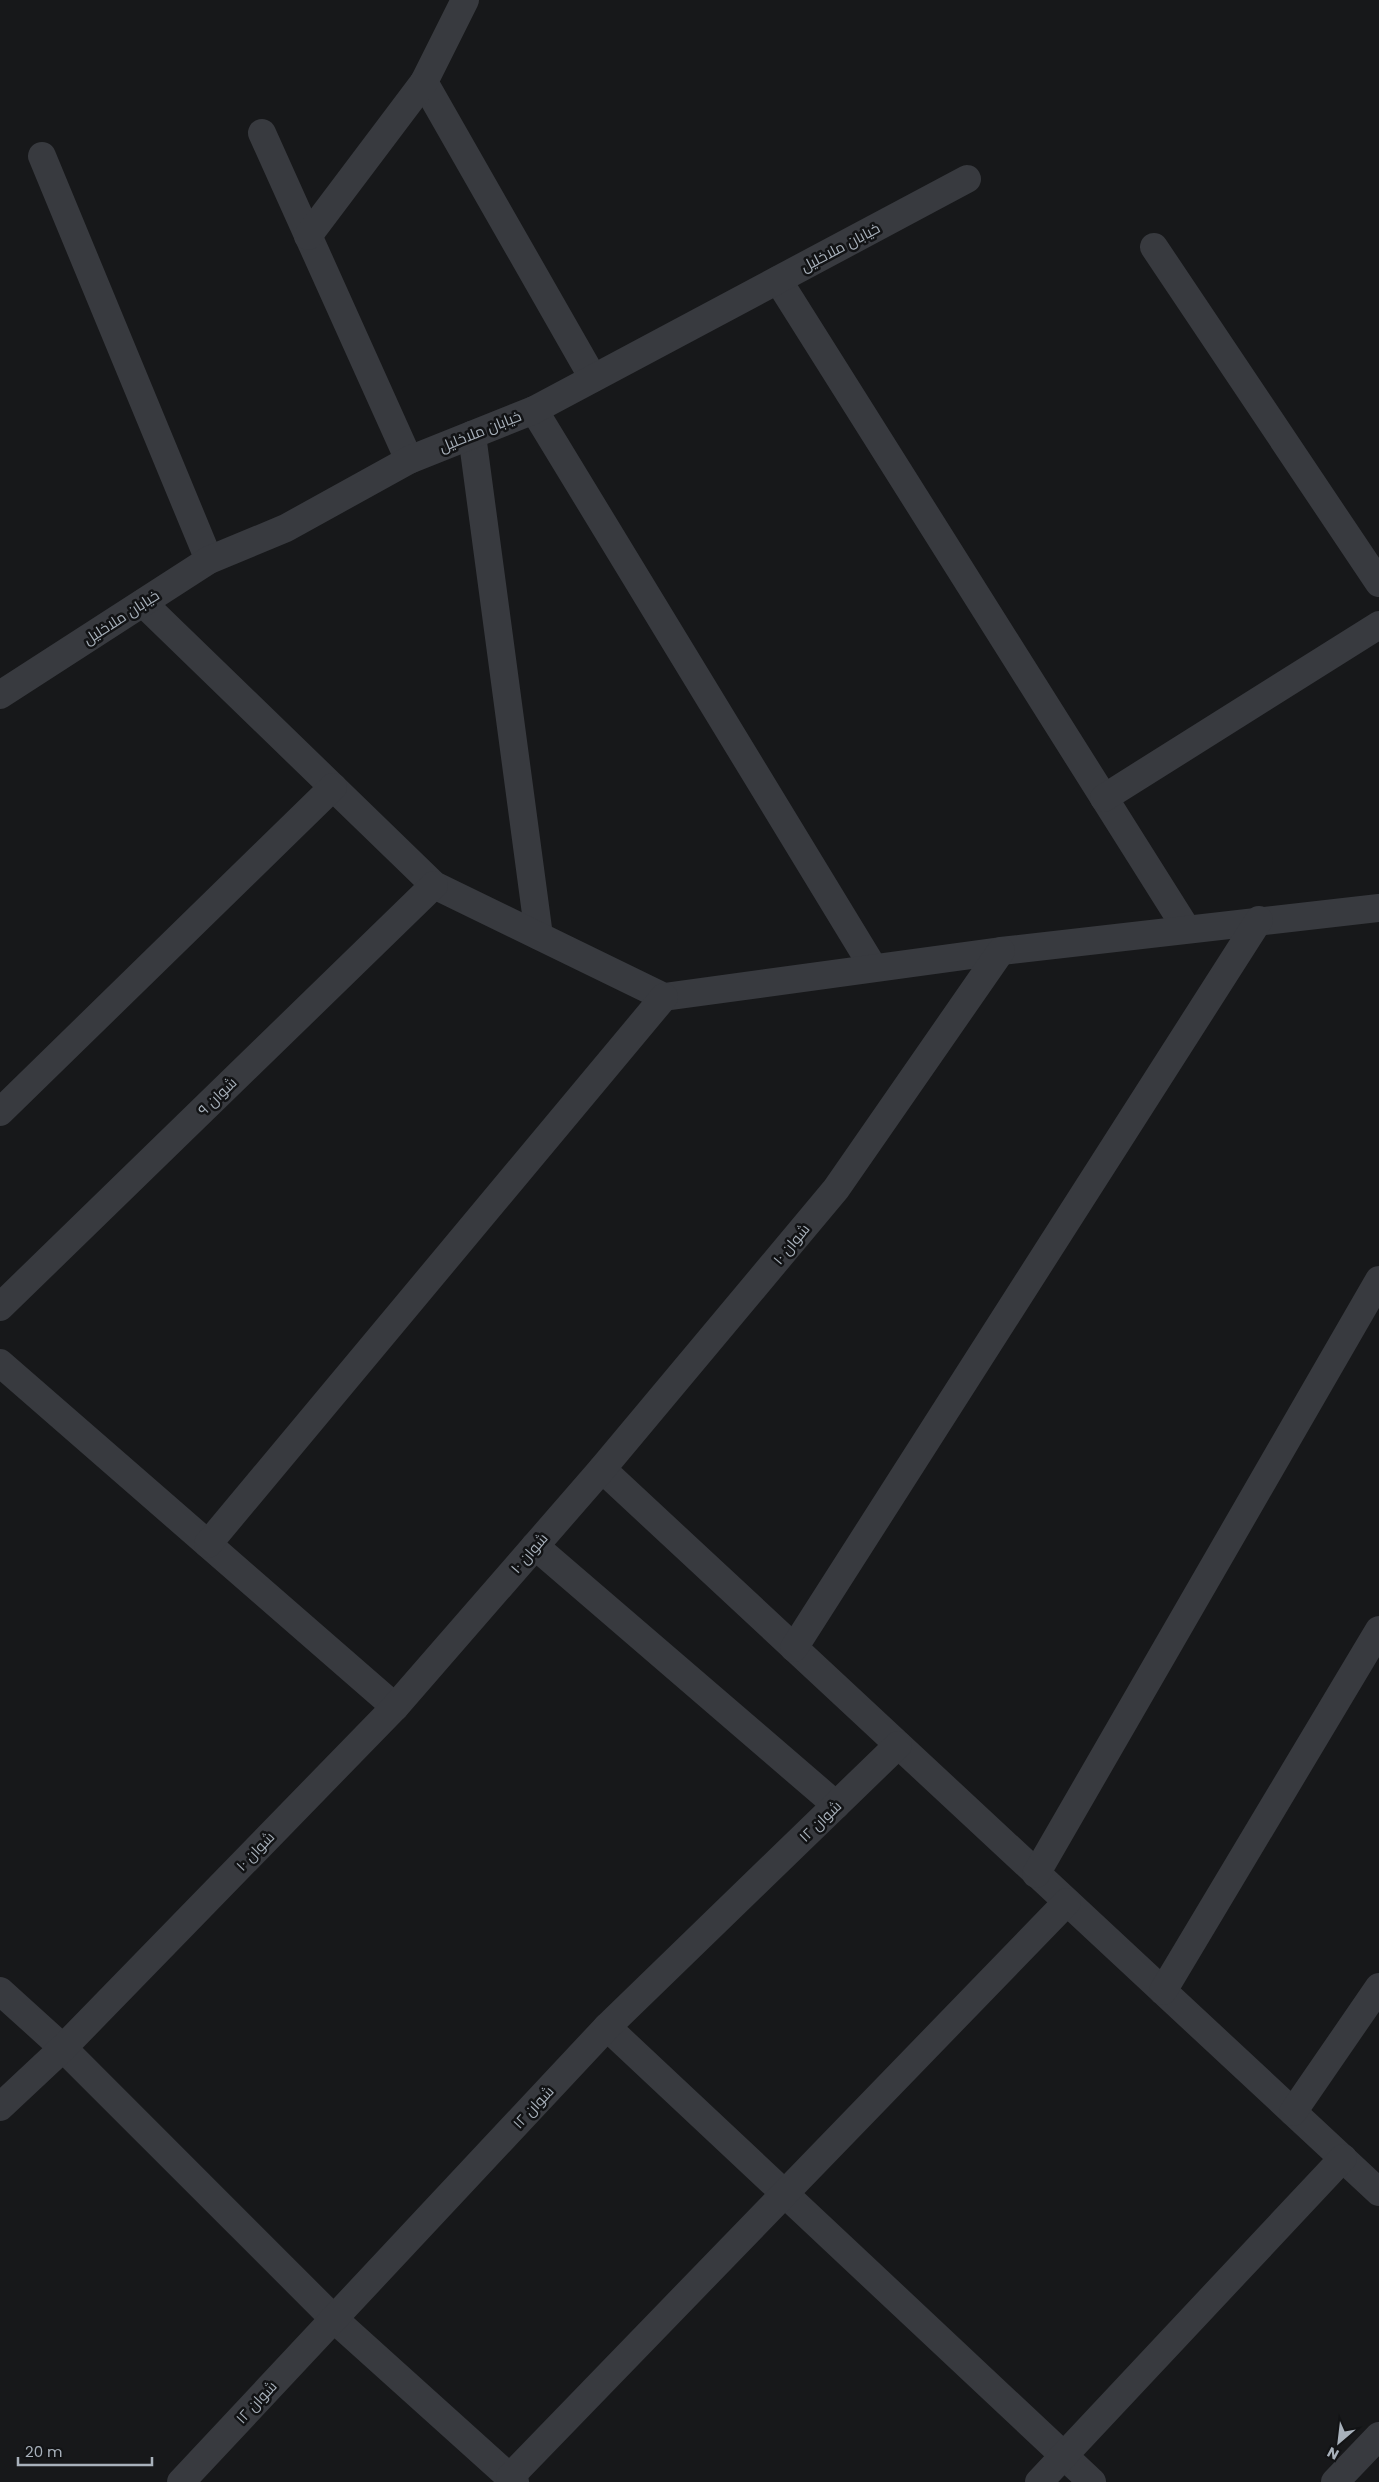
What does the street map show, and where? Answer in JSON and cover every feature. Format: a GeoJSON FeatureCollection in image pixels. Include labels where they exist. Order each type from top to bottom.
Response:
{"type":"FeatureCollection","features":[{"type":"Feature","properties":{"kind":"street"},"geometry":{"type":"LineString","coordinates":[[308,236],[424,82],[465,0]]}},
{"type":"Feature","properties":{"kind":"street"},"geometry":{"type":"LineString","coordinates":[[424,82],[593,378]]}},
{"type":"Feature","properties":{"kind":"street"},"geometry":{"type":"LineString","coordinates":[[262,133],[409,460]]}},
{"type":"Feature","properties":{"kind":"street"},"geometry":{"type":"LineString","coordinates":[[42,156],[209,560]]}},
{"type":"Feature","properties":{"kind":"street","name":"خیابان ملاخلیل"},"geometry":{"type":"LineString","coordinates":[[0,695],[209,560],[286,528],[409,460],[534,410],[968,180]]}},
{"type":"Feature","properties":{"kind":"street"},"geometry":{"type":"LineString","coordinates":[[1154,247],[1379,583]]}},
{"type":"Feature","properties":{"kind":"street"},"geometry":{"type":"LineString","coordinates":[[778,280],[1186,928]]}},
{"type":"Feature","properties":{"kind":"street"},"geometry":{"type":"LineString","coordinates":[[534,410],[873,967]]}},
{"type":"Feature","properties":{"kind":"street"},"geometry":{"type":"LineString","coordinates":[[472,435],[539,936]]}},
{"type":"Feature","properties":{"kind":"street"},"geometry":{"type":"LineString","coordinates":[[143,603],[434,885],[664,997],[1001,951],[1186,928],[1379,908]]}},
{"type":"Feature","properties":{"kind":"street"},"geometry":{"type":"LineString","coordinates":[[1104,798],[1379,625]]}},
{"type":"Feature","properties":{"kind":"street"},"geometry":{"type":"LineString","coordinates":[[0,1112],[333,787]]}},
{"type":"Feature","properties":{"kind":"street","name":"شوان ۹"},"geometry":{"type":"LineString","coordinates":[[0,1307],[434,885]]}},
{"type":"Feature","properties":{"kind":"street"},"geometry":{"type":"LineString","coordinates":[[794,1648],[1259,920]]}},
{"type":"Feature","properties":{"kind":"street","name":"شوان ۱۰"},"geometry":{"type":"LineString","coordinates":[[0,2107],[64,2048],[395,1707],[602,1469],[836,1189],[1001,951]]}},
{"type":"Feature","properties":{"kind":"street"},"geometry":{"type":"LineString","coordinates":[[208,1544],[664,997]]}},
{"type":"Feature","properties":{"kind":"street"},"geometry":{"type":"LineString","coordinates":[[1036,1874],[1379,1280]]}},
{"type":"Feature","properties":{"kind":"street"},"geometry":{"type":"LineString","coordinates":[[0,1362],[395,1707]]}},
{"type":"Feature","properties":{"kind":"street"},"geometry":{"type":"LineString","coordinates":[[602,1469],[1379,2192]]}},
{"type":"Feature","properties":{"kind":"street"},"geometry":{"type":"LineString","coordinates":[[535,1546],[836,1805]]}},
{"type":"Feature","properties":{"kind":"street"},"geometry":{"type":"LineString","coordinates":[[1163,1991],[1379,1630]]}},
{"type":"Feature","properties":{"kind":"street","name":"شوان ۱۲"},"geometry":{"type":"LineString","coordinates":[[181,2482],[608,2026],[898,1745]]}},
{"type":"Feature","properties":{"kind":"street"},"geometry":{"type":"LineString","coordinates":[[0,1991],[64,2048],[334,2319],[513,2480],[785,2193],[1067,1902]]}},
{"type":"Feature","properties":{"kind":"street"},"geometry":{"type":"LineString","coordinates":[[1292,2112],[1379,1987]]}},
{"type":"Feature","properties":{"kind":"street"},"geometry":{"type":"LineString","coordinates":[[608,2026],[1092,2482]]}},
{"type":"Feature","properties":{"kind":"street"},"geometry":{"type":"LineString","coordinates":[[1038,2482],[1343,2158]]}},
{"type":"Feature","properties":{"kind":"street"},"geometry":{"type":"LineString","coordinates":[[1334,2482],[1379,2436]]}}]}
